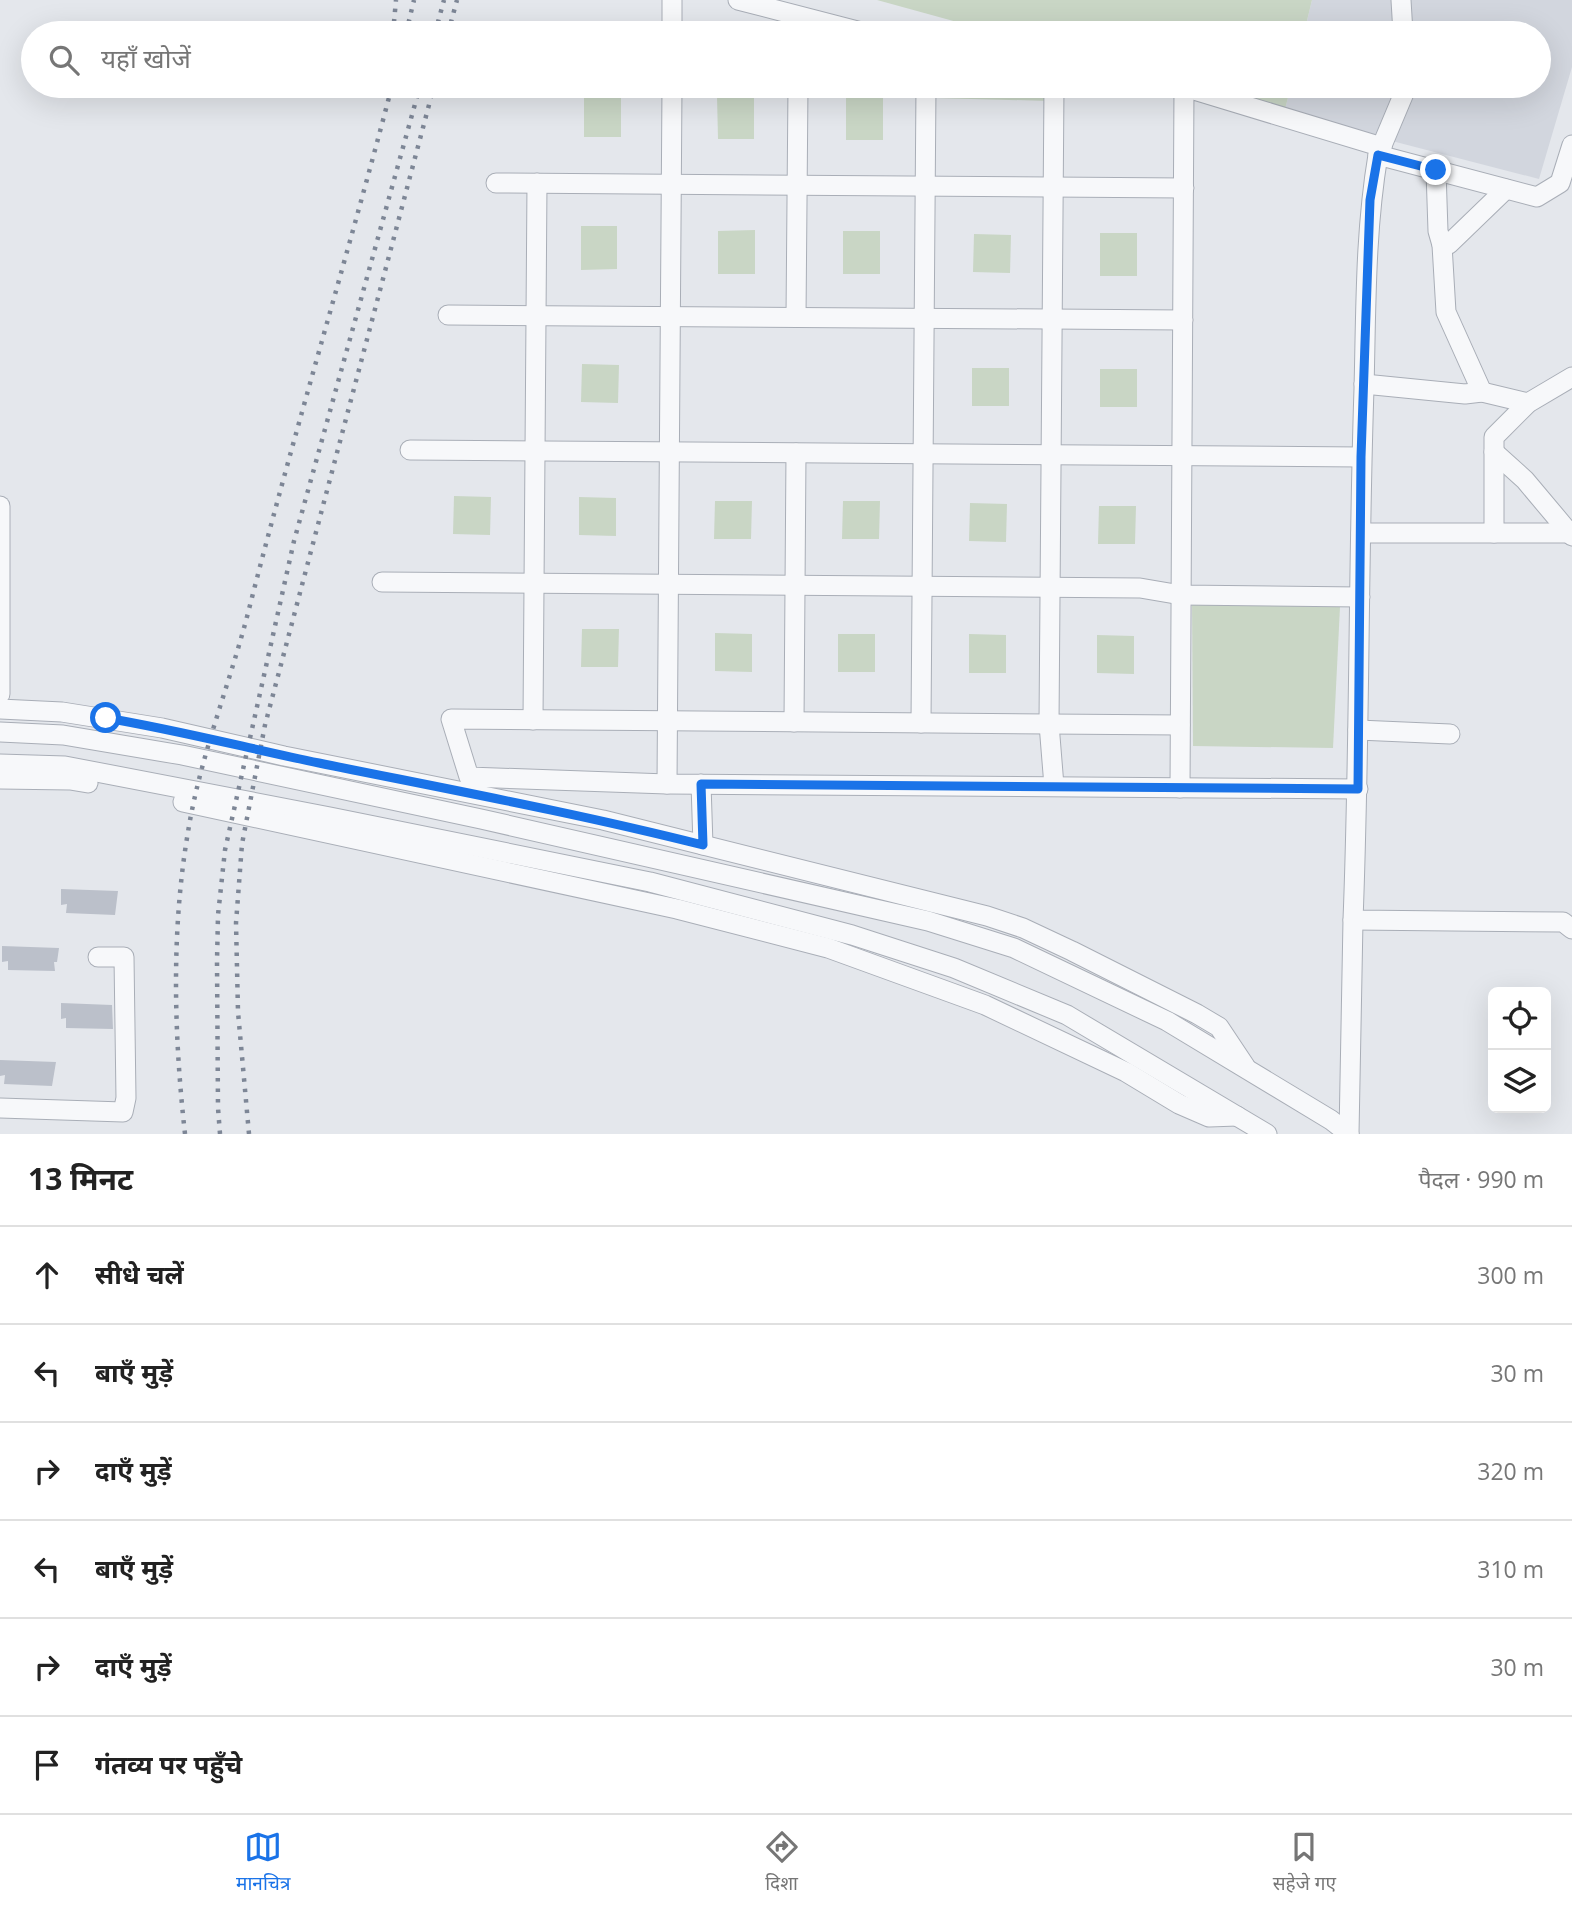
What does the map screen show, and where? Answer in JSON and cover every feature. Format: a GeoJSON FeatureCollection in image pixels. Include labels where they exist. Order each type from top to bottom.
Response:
{"type":"FeatureCollection","features":[{"type":"Feature","properties":{"kind":"street"},"geometry":{"type":"LineString","coordinates":[[672,0],[672,21]]}},
{"type":"Feature","properties":{"kind":"street"},"geometry":{"type":"LineString","coordinates":[[738,0],[788,21]]}},
{"type":"Feature","properties":{"kind":"street"},"geometry":{"type":"LineString","coordinates":[[1401,0],[1402,21]]}},
{"type":"Feature","properties":{"kind":"street"},"geometry":{"type":"LineString","coordinates":[[667,784],[672,98]]}},
{"type":"Feature","properties":{"kind":"street"},"geometry":{"type":"LineString","coordinates":[[796,317],[798,98]]}},
{"type":"Feature","properties":{"kind":"street"},"geometry":{"type":"LineString","coordinates":[[921,723],[926,98]]}},
{"type":"Feature","properties":{"kind":"street"},"geometry":{"type":"LineString","coordinates":[[1054,98],[1049,724],[1055,786]]}},
{"type":"Feature","properties":{"kind":"street"},"geometry":{"type":"LineString","coordinates":[[1180,788],[1184,98]]}},
{"type":"Feature","properties":{"kind":"street"},"geometry":{"type":"LineString","coordinates":[[1218,98],[1436,170],[1537,197],[1560,183],[1572,145]]}},
{"type":"Feature","properties":{"kind":"street"},"geometry":{"type":"LineString","coordinates":[[1349,1134],[1358,789],[1361,457],[1370,200],[1380,151],[1402,98]]}},
{"type":"Feature","properties":{"kind":"street"},"geometry":{"type":"LineString","coordinates":[[1436,170],[1438,230],[1442,245],[1446,312],[1482,392]]}},
{"type":"Feature","properties":{"kind":"street"},"geometry":{"type":"LineString","coordinates":[[496,183],[1184,188]]}},
{"type":"Feature","properties":{"kind":"street"},"geometry":{"type":"LineString","coordinates":[[533,720],[537,183]]}},
{"type":"Feature","properties":{"kind":"street"},"geometry":{"type":"LineString","coordinates":[[1442,245],[1449,244],[1506,189]]}},
{"type":"Feature","properties":{"kind":"street"},"geometry":{"type":"LineString","coordinates":[[448,314],[1183,320]]}},
{"type":"Feature","properties":{"kind":"street"},"geometry":{"type":"LineString","coordinates":[[1494,533],[1494,437],[1528,403],[1572,377]]}},
{"type":"Feature","properties":{"kind":"street"},"geometry":{"type":"LineString","coordinates":[[1364,384],[1465,394],[1482,392],[1528,403]]}},
{"type":"Feature","properties":{"kind":"street"},"geometry":{"type":"LineString","coordinates":[[410,450],[1361,457]]}},
{"type":"Feature","properties":{"kind":"street"},"geometry":{"type":"LineString","coordinates":[[1494,452],[1525,480],[1571,533]]}},
{"type":"Feature","properties":{"kind":"street"},"geometry":{"type":"LineString","coordinates":[[794,722],[796,453]]}},
{"type":"Feature","properties":{"kind":"street"},"geometry":{"type":"LineString","coordinates":[[0,506],[0,694]]}},
{"type":"Feature","properties":{"kind":"street"},"geometry":{"type":"LineString","coordinates":[[1361,533],[1571,533]]}},
{"type":"Feature","properties":{"kind":"street"},"geometry":{"type":"LineString","coordinates":[[382,582],[1140,588],[1181,595],[1360,597]]}},
{"type":"Feature","properties":{"kind":"street"},"geometry":{"type":"LineString","coordinates":[[0,709],[62,712],[162,728],[284,756],[603,820],[974,912],[1023,928],[1219,1027],[1248,1070]]}},
{"type":"Feature","properties":{"kind":"street"},"geometry":{"type":"LineString","coordinates":[[1180,725],[451,719],[469,777],[667,784],[1358,789]]}},
{"type":"Feature","properties":{"kind":"street"},"geometry":{"type":"LineString","coordinates":[[1358,730],[1450,734]]}},
{"type":"Feature","properties":{"kind":"street"},"geometry":{"type":"LineString","coordinates":[[0,732],[63,735],[182,755],[481,819],[928,921],[1014,948],[1167,1021],[1331,1120],[1349,1134]]}},
{"type":"Feature","properties":{"kind":"street"},"geometry":{"type":"LineString","coordinates":[[0,764],[65,766],[343,819],[650,882],[852,935],[954,968],[1067,1015],[1263,1133]]}},
{"type":"Feature","properties":{"kind":"street"},"geometry":{"type":"LineString","coordinates":[[0,779],[70,780],[166,798],[677,909],[828,948],[985,1005],[1126,1072],[1179,1104],[1209,1117],[1238,1116]]}},
{"type":"Feature","properties":{"kind":"street"},"geometry":{"type":"LineString","coordinates":[[701,784],[703,845]]}},
{"type":"Feature","properties":{"kind":"street"},"geometry":{"type":"LineString","coordinates":[[1353,920],[1563,922],[1572,929]]}},
{"type":"Feature","properties":{"kind":"street"},"geometry":{"type":"LineString","coordinates":[[0,1108],[123,1112],[126,1098],[124,957],[98,957]]}},
{"type":"Feature","properties":{"kind":"shaded area"},"geometry":{"type":"Polygon","coordinates":[[[1312,0],[1572,0],[1572,67],[1539,179],[1284,113],[1288,98],[1551,98],[1551,21],[1307,21],[1312,0]]]}},
{"type":"Feature","properties":{"kind":"green space"},"geometry":{"type":"Polygon","coordinates":[[[877,0],[1312,0],[1307,21],[953,21],[877,0]]]}},
{"type":"Feature","properties":{"kind":"green space"},"geometry":{"type":"Polygon","coordinates":[[[584,98],[621,98],[621,137],[584,137],[584,98]]]}},
{"type":"Feature","properties":{"kind":"green space"},"geometry":{"type":"Polygon","coordinates":[[[717,98],[754,98],[754,139],[718,139],[717,98]]]}},
{"type":"Feature","properties":{"kind":"green space"},"geometry":{"type":"Polygon","coordinates":[[[846,98],[883,98],[883,140],[846,140],[846,98]]]}},
{"type":"Feature","properties":{"kind":"green space"},"geometry":{"type":"Polygon","coordinates":[[[934,98],[1050,98],[1050,101],[934,98]]]}},
{"type":"Feature","properties":{"kind":"green space"},"geometry":{"type":"Polygon","coordinates":[[[1230,98],[1288,98],[1284,113],[1230,98]]]}},
{"type":"Feature","properties":{"kind":"green space"},"geometry":{"type":"Polygon","coordinates":[[[581,226],[617,226],[617,269],[581,270],[581,226]]]}},
{"type":"Feature","properties":{"kind":"green space"},"geometry":{"type":"Polygon","coordinates":[[[755,230],[755,274],[718,274],[718,231],[755,230]]]}},
{"type":"Feature","properties":{"kind":"green space"},"geometry":{"type":"Polygon","coordinates":[[[843,231],[880,231],[880,274],[843,274],[843,231]]]}},
{"type":"Feature","properties":{"kind":"green space"},"geometry":{"type":"Polygon","coordinates":[[[1100,233],[1137,233],[1137,276],[1100,276],[1100,233]]]}},
{"type":"Feature","properties":{"kind":"green space"},"geometry":{"type":"Polygon","coordinates":[[[974,234],[1011,235],[1010,273],[973,272],[974,234]]]}},
{"type":"Feature","properties":{"kind":"green space"},"geometry":{"type":"Polygon","coordinates":[[[582,364],[619,365],[618,403],[581,402],[582,364]]]}},
{"type":"Feature","properties":{"kind":"green space"},"geometry":{"type":"Polygon","coordinates":[[[972,368],[1009,368],[1009,406],[972,406],[972,368]]]}},
{"type":"Feature","properties":{"kind":"green space"},"geometry":{"type":"Polygon","coordinates":[[[1100,369],[1137,369],[1137,407],[1100,407],[1100,369]]]}},
{"type":"Feature","properties":{"kind":"green space"},"geometry":{"type":"Polygon","coordinates":[[[454,496],[491,497],[490,535],[453,534],[454,496]]]}},
{"type":"Feature","properties":{"kind":"green space"},"geometry":{"type":"Polygon","coordinates":[[[579,497],[616,498],[616,536],[579,535],[579,497]]]}},
{"type":"Feature","properties":{"kind":"green space"},"geometry":{"type":"Polygon","coordinates":[[[715,501],[752,501],[751,539],[714,539],[715,501]]]}},
{"type":"Feature","properties":{"kind":"green space"},"geometry":{"type":"Polygon","coordinates":[[[843,501],[880,501],[879,539],[842,539],[843,501]]]}},
{"type":"Feature","properties":{"kind":"green space"},"geometry":{"type":"Polygon","coordinates":[[[970,503],[1007,504],[1006,542],[969,541],[970,503]]]}},
{"type":"Feature","properties":{"kind":"green space"},"geometry":{"type":"Polygon","coordinates":[[[1099,506],[1136,506],[1135,544],[1098,544],[1099,506]]]}},
{"type":"Feature","properties":{"kind":"green space"},"geometry":{"type":"Polygon","coordinates":[[[1192,603],[1340,607],[1333,748],[1193,746],[1192,603]]]}},
{"type":"Feature","properties":{"kind":"green space"},"geometry":{"type":"Polygon","coordinates":[[[582,629],[619,629],[618,667],[581,667],[582,629]]]}},
{"type":"Feature","properties":{"kind":"green space"},"geometry":{"type":"Polygon","coordinates":[[[715,633],[752,634],[752,672],[715,671],[715,633]]]}},
{"type":"Feature","properties":{"kind":"green space"},"geometry":{"type":"Polygon","coordinates":[[[838,634],[875,634],[875,672],[838,672],[838,634]]]}},
{"type":"Feature","properties":{"kind":"green space"},"geometry":{"type":"Polygon","coordinates":[[[969,634],[1006,635],[1006,673],[969,673],[969,634]]]}},
{"type":"Feature","properties":{"kind":"green space"},"geometry":{"type":"Polygon","coordinates":[[[1097,635],[1134,636],[1134,674],[1097,673],[1097,635]]]}},
{"type":"Feature","properties":{"kind":"building"},"geometry":{"type":"Polygon","coordinates":[[[61,889],[118,891],[115,915],[66,913],[67,904],[61,905],[61,889]]]}},
{"type":"Feature","properties":{"kind":"building"},"geometry":{"type":"Polygon","coordinates":[[[2,946],[59,948],[57,962],[54,962],[55,971],[8,970],[8,961],[2,962],[2,946]]]}},
{"type":"Feature","properties":{"kind":"building"},"geometry":{"type":"Polygon","coordinates":[[[61,1003],[112,1005],[113,1029],[66,1028],[66,1018],[61,1019],[61,1003]]]}},
{"type":"Feature","properties":{"kind":"building"},"geometry":{"type":"Polygon","coordinates":[[[0,1060],[56,1062],[52,1086],[4,1084],[5,1075],[0,1076],[0,1060]]]}},
{"type":"Feature","properties":{"kind":"railway"},"geometry":{"type":"LineString","coordinates":[[394,21],[396,0]]}},
{"type":"Feature","properties":{"kind":"railway"},"geometry":{"type":"LineString","coordinates":[[409,21],[414,0]]}},
{"type":"Feature","properties":{"kind":"railway"},"geometry":{"type":"LineString","coordinates":[[438,21],[444,0]]}},
{"type":"Feature","properties":{"kind":"railway"},"geometry":{"type":"LineString","coordinates":[[451,21],[457,0]]}},
{"type":"Feature","properties":{"kind":"railway"},"geometry":{"type":"LineString","coordinates":[[185,1134],[178,1059],[176,983],[179,907],[193,804],[389,98]]}},
{"type":"Feature","properties":{"kind":"railway"},"geometry":{"type":"LineString","coordinates":[[220,1134],[217,961],[218,915],[225,850],[294,541],[417,98]]}},
{"type":"Feature","properties":{"kind":"railway"},"geometry":{"type":"LineString","coordinates":[[249,1134],[238,1012],[236,923],[242,844],[265,725],[431,98]]}},
{"type":"Feature","properties":{"kind":"route"},"geometry":{"type":"LineString","coordinates":[[106,718],[603,820],[703,845],[701,784],[1358,789],[1361,457],[1370,200],[1378,155],[1436,170]]}}]}
